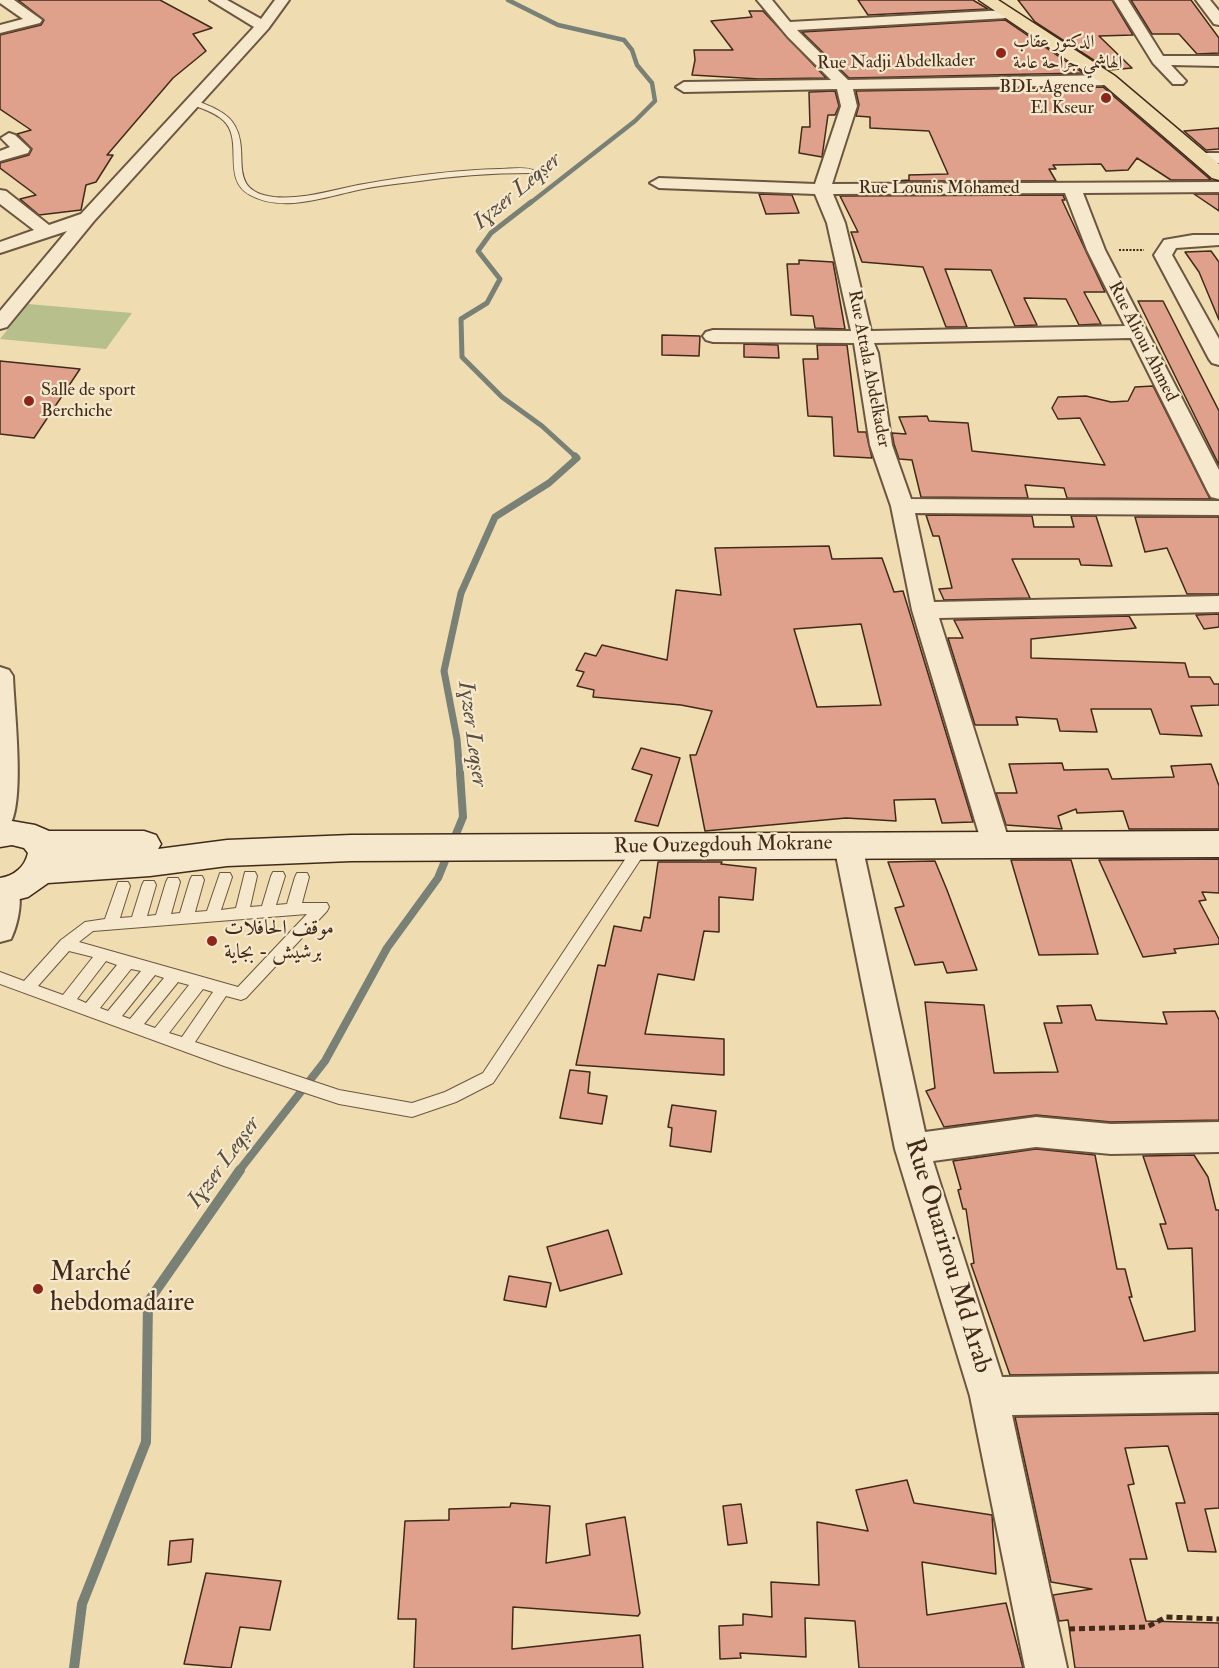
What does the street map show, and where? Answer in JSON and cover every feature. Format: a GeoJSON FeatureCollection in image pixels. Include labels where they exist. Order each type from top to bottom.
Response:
{"type":"FeatureCollection","features":[{"type":"Feature","properties":{"kind":"main road"},"geometry":{"type":"LineString","coordinates":[[987,0],[1109,80],[1210,158],[1219,174]]}},
{"type":"Feature","properties":{"kind":"main road"},"geometry":{"type":"LineString","coordinates":[[0,835],[24,834],[35,837],[40,858],[30,880],[3,891]]}},
{"type":"Feature","properties":{"kind":"main road","name":"Rue Ouzegdouh Mokrane"},"geometry":{"type":"LineString","coordinates":[[40,858],[226,865],[351,848],[1219,844]]}},
{"type":"Feature","properties":{"kind":"street"},"geometry":{"type":"LineString","coordinates":[[0,29],[35,20],[5,0]]}},
{"type":"Feature","properties":{"kind":"street"},"geometry":{"type":"LineString","coordinates":[[217,0],[263,26]]}},
{"type":"Feature","properties":{"kind":"street"},"geometry":{"type":"LineString","coordinates":[[0,322],[88,217],[263,26],[282,0]]}},
{"type":"Feature","properties":{"kind":"street"},"geometry":{"type":"LineString","coordinates":[[764,0],[793,34],[844,84],[849,106],[822,189]]}},
{"type":"Feature","properties":{"kind":"street"},"geometry":{"type":"LineString","coordinates":[[1121,0],[1158,60],[1178,81]]}},
{"type":"Feature","properties":{"kind":"street"},"geometry":{"type":"LineString","coordinates":[[1203,0],[1219,21]]}},
{"type":"Feature","properties":{"kind":"street"},"geometry":{"type":"LineString","coordinates":[[231,7],[249,2]]}},
{"type":"Feature","properties":{"kind":"street"},"geometry":{"type":"LineString","coordinates":[[788,26],[1007,14]]}},
{"type":"Feature","properties":{"kind":"street"},"geometry":{"type":"LineString","coordinates":[[1158,60],[1219,61]]}},
{"type":"Feature","properties":{"kind":"street","name":"Rue Nadji Abdelkader"},"geometry":{"type":"LineString","coordinates":[[684,87],[1109,80]]}},
{"type":"Feature","properties":{"kind":"street"},"geometry":{"type":"LineString","coordinates":[[0,156],[22,149],[9,138]]}},
{"type":"Feature","properties":{"kind":"street","name":"Rue Lounis Mohamed"},"geometry":{"type":"LineString","coordinates":[[659,183],[822,189],[1219,187]]}},
{"type":"Feature","properties":{"kind":"street","name":"Rue Alioui Ahmed"},"geometry":{"type":"LineString","coordinates":[[1219,187],[1072,188],[1096,250],[1219,492]]}},
{"type":"Feature","properties":{"kind":"street","name":"Rue Attala Abdelkader"},"geometry":{"type":"LineString","coordinates":[[822,189],[836,224],[862,337],[868,353],[881,445],[902,506],[924,610],[996,844]]}},
{"type":"Feature","properties":{"kind":"street"},"geometry":{"type":"LineString","coordinates":[[0,195],[46,232]]}},
{"type":"Feature","properties":{"kind":"street"},"geometry":{"type":"LineString","coordinates":[[0,248],[88,217]]}},
{"type":"Feature","properties":{"kind":"street"},"geometry":{"type":"LineString","coordinates":[[1219,240],[1193,240],[1170,244],[1163,255],[1219,359]]}},
{"type":"Feature","properties":{"kind":"street"},"geometry":{"type":"LineString","coordinates":[[713,336],[862,337],[1137,332]]}},
{"type":"Feature","properties":{"kind":"street"},"geometry":{"type":"LineString","coordinates":[[902,506],[1219,508]]}},
{"type":"Feature","properties":{"kind":"street"},"geometry":{"type":"LineString","coordinates":[[924,610],[1219,604]]}},
{"type":"Feature","properties":{"kind":"street"},"geometry":{"type":"LineString","coordinates":[[0,676],[3,768],[0,818]]}},
{"type":"Feature","properties":{"kind":"street","name":"Rue Ouarirou Md Arab"},"geometry":{"type":"LineString","coordinates":[[848,844],[912,1149],[989,1396],[1046,1668]]}},
{"type":"Feature","properties":{"kind":"street"},"geometry":{"type":"LineString","coordinates":[[0,930],[3,891]]}},
{"type":"Feature","properties":{"kind":"street"},"geometry":{"type":"LineString","coordinates":[[912,1149],[1036,1132],[1111,1139],[1219,1137]]}},
{"type":"Feature","properties":{"kind":"street"},"geometry":{"type":"LineString","coordinates":[[989,1396],[1219,1393]]}},
{"type":"Feature","properties":{"kind":"lane"},"geometry":{"type":"LineString","coordinates":[[194,102],[227,119],[233,127],[237,170],[242,184],[248,190],[269,199],[300,199],[372,185],[456,175],[531,171]]}},
{"type":"Feature","properties":{"kind":"lane"},"geometry":{"type":"LineString","coordinates":[[0,978],[224,1059],[339,1097],[412,1110],[450,1097],[488,1078],[641,846]]}},
{"type":"Feature","properties":{"kind":"lane"},"geometry":{"type":"LineString","coordinates":[[212,916],[226,865]]}},
{"type":"Feature","properties":{"kind":"lane"},"geometry":{"type":"LineString","coordinates":[[242,913],[250,876]]}},
{"type":"Feature","properties":{"kind":"lane"},"geometry":{"type":"LineString","coordinates":[[267,912],[278,876]]}},
{"type":"Feature","properties":{"kind":"lane"},"geometry":{"type":"LineString","coordinates":[[293,909],[302,877]]}},
{"type":"Feature","properties":{"kind":"lane"},"geometry":{"type":"LineString","coordinates":[[186,918],[197,880]]}},
{"type":"Feature","properties":{"kind":"lane"},"geometry":{"type":"LineString","coordinates":[[162,920],[173,882]]}},
{"type":"Feature","properties":{"kind":"lane"},"geometry":{"type":"LineString","coordinates":[[138,922],[149,885]]}},
{"type":"Feature","properties":{"kind":"lane"},"geometry":{"type":"LineString","coordinates":[[111,924],[123,886]]}},
{"type":"Feature","properties":{"kind":"lane"},"geometry":{"type":"LineString","coordinates":[[27,988],[66,944],[90,926],[322,907],[241,994],[66,944]]}},
{"type":"Feature","properties":{"kind":"lane"},"geometry":{"type":"LineString","coordinates":[[66,1002],[103,955]]}},
{"type":"Feature","properties":{"kind":"lane"},"geometry":{"type":"LineString","coordinates":[[89,1010],[128,962]]}},
{"type":"Feature","properties":{"kind":"lane"},"geometry":{"type":"LineString","coordinates":[[111,1018],[152,969]]}},
{"type":"Feature","properties":{"kind":"lane"},"geometry":{"type":"LineString","coordinates":[[134,1026],[175,975]]}},
{"type":"Feature","properties":{"kind":"lane"},"geometry":{"type":"LineString","coordinates":[[158,1035],[200,982]]}},
{"type":"Feature","properties":{"kind":"lane"},"geometry":{"type":"LineString","coordinates":[[185,1045],[223,989]]}},
{"type":"Feature","properties":{"kind":"path"},"geometry":{"type":"LineString","coordinates":[[1096,250],[1166,250]]}},
{"type":"Feature","properties":{"kind":"path"},"geometry":{"type":"LineString","coordinates":[[1038,1630],[1147,1627],[1166,1617],[1219,1619]]}},
{"type":"Feature","properties":{"kind":"green space"},"geometry":{"type":"Polygon","coordinates":[[[28,304],[132,313],[106,349],[0,339],[28,304]]]}},
{"type":"Feature","properties":{"kind":"building"},"geometry":{"type":"Polygon","coordinates":[[[18,0],[160,0],[212,28],[193,34],[206,51],[173,78],[107,155],[113,155],[96,182],[86,185],[81,210],[39,215],[20,199],[36,195],[0,168],[0,163],[29,155],[32,149],[17,134],[31,130],[0,109],[0,35],[41,25],[44,20],[18,0]]]}},
{"type":"Feature","properties":{"kind":"building"},"geometry":{"type":"Polygon","coordinates":[[[858,0],[973,0],[988,9],[868,15],[858,0]]]}},
{"type":"Feature","properties":{"kind":"building"},"geometry":{"type":"Polygon","coordinates":[[[1018,0],[1112,0],[1133,35],[1099,36],[1132,68],[1109,70],[1035,22],[1018,0]]]}},
{"type":"Feature","properties":{"kind":"building"},"geometry":{"type":"Polygon","coordinates":[[[1131,0],[1191,0],[1219,38],[1219,53],[1197,54],[1179,34],[1152,34],[1131,0]]]}},
{"type":"Feature","properties":{"kind":"building"},"geometry":{"type":"Polygon","coordinates":[[[749,11],[763,11],[826,78],[759,79],[692,75],[694,50],[733,50],[711,21],[752,17],[749,11]]]}},
{"type":"Feature","properties":{"kind":"building"},"geometry":{"type":"Polygon","coordinates":[[[1005,20],[1083,73],[849,78],[802,32],[1005,20]]]}},
{"type":"Feature","properties":{"kind":"building"},"geometry":{"type":"Polygon","coordinates":[[[1103,87],[1211,180],[1171,180],[1137,158],[1128,170],[1106,171],[1101,164],[1053,165],[1056,169],[1049,169],[1056,181],[896,181],[909,180],[909,175],[948,174],[929,131],[870,128],[870,117],[856,116],[859,105],[856,91],[1103,87]]]}},
{"type":"Feature","properties":{"kind":"building"},"geometry":{"type":"Polygon","coordinates":[[[835,91],[839,106],[835,115],[828,115],[822,157],[799,153],[802,127],[810,127],[809,92],[835,91]]]}},
{"type":"Feature","properties":{"kind":"building"},"geometry":{"type":"Polygon","coordinates":[[[1219,128],[1219,149],[1206,150],[1184,131],[1219,128]]]}},
{"type":"Feature","properties":{"kind":"building"},"geometry":{"type":"Polygon","coordinates":[[[759,194],[792,195],[799,213],[766,214],[759,194]]]}},
{"type":"Feature","properties":{"kind":"building"},"geometry":{"type":"Polygon","coordinates":[[[1194,194],[1219,194],[1219,211],[1194,194]]]}},
{"type":"Feature","properties":{"kind":"building"},"geometry":{"type":"Polygon","coordinates":[[[1063,195],[1065,200],[1062,200],[1105,292],[1084,292],[1101,324],[1079,325],[1066,299],[1024,298],[1037,325],[1015,326],[991,270],[945,269],[967,327],[946,327],[923,267],[862,262],[851,232],[858,232],[840,196],[1063,195]]]}},
{"type":"Feature","properties":{"kind":"building"},"geometry":{"type":"Polygon","coordinates":[[[1211,251],[1219,262],[1219,320],[1199,272],[1185,252],[1211,251]]]}},
{"type":"Feature","properties":{"kind":"building"},"geometry":{"type":"Polygon","coordinates":[[[799,260],[833,262],[845,329],[815,328],[813,316],[791,315],[787,264],[799,264],[799,260]]]}},
{"type":"Feature","properties":{"kind":"building"},"geometry":{"type":"Polygon","coordinates":[[[1138,301],[1163,301],[1219,411],[1219,465],[1138,301]]]}},
{"type":"Feature","properties":{"kind":"building"},"geometry":{"type":"Polygon","coordinates":[[[662,335],[700,336],[699,356],[662,355],[662,335]]]}},
{"type":"Feature","properties":{"kind":"building"},"geometry":{"type":"Polygon","coordinates":[[[744,344],[778,345],[779,358],[744,357],[744,344]]]}},
{"type":"Feature","properties":{"kind":"building"},"geometry":{"type":"Polygon","coordinates":[[[817,345],[847,345],[858,432],[866,432],[872,458],[834,456],[832,417],[808,416],[803,359],[818,359],[817,345]]]}},
{"type":"Feature","properties":{"kind":"building","name":"Salle de sport Berchiche"},"geometry":{"type":"Polygon","coordinates":[[[0,361],[80,369],[34,438],[0,434],[0,361]]]}},
{"type":"Feature","properties":{"kind":"building"},"geometry":{"type":"Polygon","coordinates":[[[1153,386],[1210,499],[1067,498],[1064,488],[1025,485],[1028,498],[921,497],[912,460],[899,459],[894,444],[892,433],[906,434],[899,417],[927,416],[929,421],[968,423],[972,451],[1105,465],[1080,418],[1058,419],[1052,408],[1058,397],[1086,396],[1111,402],[1128,401],[1135,387],[1153,386]]]}},
{"type":"Feature","properties":{"kind":"building"},"geometry":{"type":"Polygon","coordinates":[[[926,515],[1032,516],[1034,527],[1074,527],[1071,516],[1096,516],[1112,566],[1081,565],[1079,559],[1012,559],[1030,598],[944,600],[939,589],[952,588],[939,536],[933,536],[926,515]]]}},
{"type":"Feature","properties":{"kind":"building"},"geometry":{"type":"Polygon","coordinates":[[[1135,517],[1219,517],[1219,594],[1187,594],[1167,548],[1145,552],[1135,517]]]}},
{"type":"Feature","properties":{"kind":"building"},"geometry":{"type":"Polygon","coordinates":[[[829,546],[832,559],[882,558],[894,592],[903,591],[973,822],[942,823],[935,799],[894,800],[896,821],[846,818],[705,831],[690,755],[696,755],[712,711],[681,705],[593,697],[594,690],[577,686],[584,672],[576,670],[585,653],[596,656],[602,645],[667,660],[676,590],[721,595],[715,548],[829,546]],[[861,624],[794,629],[817,707],[881,705],[861,624]]]}},
{"type":"Feature","properties":{"kind":"building"},"geometry":{"type":"Polygon","coordinates":[[[1219,614],[1219,627],[1204,629],[1196,615],[1219,614]]]}},
{"type":"Feature","properties":{"kind":"building"},"geometry":{"type":"Polygon","coordinates":[[[1129,616],[1136,628],[1031,639],[1031,658],[1185,663],[1189,677],[1210,677],[1214,684],[1219,684],[1219,705],[1191,706],[1202,736],[1160,734],[1151,709],[1091,709],[1097,732],[1060,731],[1057,719],[1016,717],[1018,725],[975,725],[948,638],[963,638],[954,620],[1129,616]]]}},
{"type":"Feature","properties":{"kind":"building"},"geometry":{"type":"Polygon","coordinates":[[[641,748],[680,758],[658,826],[635,821],[652,775],[632,769],[641,748]]]}},
{"type":"Feature","properties":{"kind":"building"},"geometry":{"type":"Polygon","coordinates":[[[1062,763],[1064,770],[1108,769],[1112,779],[1174,777],[1171,766],[1211,764],[1219,786],[1219,829],[1129,829],[1123,811],[1077,813],[1076,809],[1058,816],[1062,829],[1006,825],[996,793],[1017,793],[1009,764],[1062,763]]]}},
{"type":"Feature","properties":{"kind":"building"},"geometry":{"type":"Polygon","coordinates":[[[1219,859],[1219,893],[1202,892],[1206,900],[1199,901],[1219,939],[1219,944],[1174,949],[1176,953],[1143,957],[1099,860],[1219,859]]]}},
{"type":"Feature","properties":{"kind":"building"},"geometry":{"type":"Polygon","coordinates":[[[1011,860],[1071,860],[1098,954],[1039,955],[1011,860]]]}},
{"type":"Feature","properties":{"kind":"building"},"geometry":{"type":"Polygon","coordinates":[[[935,861],[977,970],[947,973],[943,962],[915,965],[895,908],[904,906],[888,862],[935,861]]]}},
{"type":"Feature","properties":{"kind":"building"},"geometry":{"type":"Polygon","coordinates":[[[658,862],[722,862],[721,864],[756,868],[753,900],[719,897],[719,932],[704,931],[694,980],[658,974],[645,1034],[724,1039],[724,1075],[576,1065],[598,965],[605,966],[614,926],[641,931],[644,917],[650,918],[658,862]]]}},
{"type":"Feature","properties":{"kind":"building"},"geometry":{"type":"Polygon","coordinates":[[[925,1002],[984,1005],[994,1073],[1058,1072],[1044,1023],[1062,1023],[1057,1006],[1091,1005],[1096,1020],[1167,1024],[1163,1012],[1215,1011],[1219,1020],[1219,1120],[1111,1122],[1036,1115],[944,1127],[926,1091],[935,1088],[925,1002]]]}},
{"type":"Feature","properties":{"kind":"building"},"geometry":{"type":"Polygon","coordinates":[[[570,1070],[590,1072],[588,1093],[607,1096],[602,1124],[560,1118],[570,1070]]]}},
{"type":"Feature","properties":{"kind":"building"},"geometry":{"type":"Polygon","coordinates":[[[672,1105],[716,1111],[711,1152],[670,1146],[672,1128],[668,1127],[672,1105]]]}},
{"type":"Feature","properties":{"kind":"building"},"geometry":{"type":"Polygon","coordinates":[[[1036,1149],[1095,1155],[1117,1269],[1125,1269],[1132,1297],[1129,1297],[1144,1341],[1195,1331],[1192,1248],[1168,1249],[1160,1224],[1166,1224],[1143,1156],[1194,1155],[1208,1177],[1216,1210],[1219,1210],[1219,1372],[1010,1375],[971,1264],[974,1263],[966,1209],[963,1209],[958,1190],[961,1189],[953,1161],[1036,1149]]]}},
{"type":"Feature","properties":{"kind":"building"},"geometry":{"type":"Polygon","coordinates":[[[608,1230],[622,1274],[560,1291],[547,1247],[608,1230]]]}},
{"type":"Feature","properties":{"kind":"building"},"geometry":{"type":"Polygon","coordinates":[[[509,1276],[551,1283],[546,1307],[504,1300],[509,1276]]]}},
{"type":"Feature","properties":{"kind":"building"},"geometry":{"type":"Polygon","coordinates":[[[1219,1414],[1219,1508],[1205,1509],[1216,1552],[1188,1551],[1176,1503],[1185,1503],[1168,1446],[1125,1448],[1134,1484],[1128,1485],[1147,1559],[1130,1559],[1146,1621],[1219,1623],[1219,1668],[1075,1668],[1068,1620],[1059,1621],[1053,1595],[1092,1589],[1051,1582],[1015,1417],[1219,1414]]]}},
{"type":"Feature","properties":{"kind":"building"},"geometry":{"type":"Polygon","coordinates":[[[907,1480],[914,1503],[992,1515],[996,1574],[922,1562],[927,1615],[1006,1603],[1023,1668],[859,1668],[855,1621],[805,1618],[806,1657],[740,1653],[741,1658],[720,1659],[719,1626],[743,1625],[743,1614],[772,1617],[771,1582],[819,1585],[817,1522],[868,1531],[856,1490],[907,1480]]]}},
{"type":"Feature","properties":{"kind":"building"},"geometry":{"type":"Polygon","coordinates":[[[511,1503],[550,1506],[546,1563],[590,1555],[586,1524],[625,1517],[640,1613],[638,1616],[513,1607],[512,1649],[640,1635],[643,1668],[414,1668],[416,1619],[398,1619],[405,1521],[449,1520],[449,1509],[510,1507],[511,1503]]]}},
{"type":"Feature","properties":{"kind":"building"},"geometry":{"type":"Polygon","coordinates":[[[741,1504],[747,1543],[728,1545],[723,1506],[741,1504]]]}},
{"type":"Feature","properties":{"kind":"building"},"geometry":{"type":"Polygon","coordinates":[[[193,1539],[191,1562],[168,1565],[170,1541],[193,1539]]]}},
{"type":"Feature","properties":{"kind":"building"},"geometry":{"type":"Polygon","coordinates":[[[206,1573],[281,1581],[270,1630],[240,1627],[231,1668],[184,1664],[206,1573]]]}},
{"type":"Feature","properties":{"kind":"waterway","name":"Iɣzer Leqṣer"},"geometry":{"type":"LineString","coordinates":[[508,0],[558,25],[624,40],[632,50],[637,65],[652,83],[655,101],[635,121],[529,204]]}},
{"type":"Feature","properties":{"kind":"waterway","name":"Iɣzer Leqṣer"},"geometry":{"type":"LineString","coordinates":[[531,202],[491,233],[478,251],[500,279],[487,303],[461,319],[462,357],[502,397],[542,426],[576,457]]}},
{"type":"Feature","properties":{"kind":"waterway","name":"Iɣzer Leqṣer"},"geometry":{"type":"LineString","coordinates":[[460,775],[457,739],[444,671],[461,593],[495,517],[549,483],[576,457]]}},
{"type":"Feature","properties":{"kind":"waterway","name":"Iɣzer Leqṣer"},"geometry":{"type":"LineString","coordinates":[[238,1172],[325,1061],[387,948],[438,878],[463,817],[460,773]]}},
{"type":"Feature","properties":{"kind":"waterway","name":"Iɣzer Leqṣer"},"geometry":{"type":"LineString","coordinates":[[74,1668],[82,1604],[146,1442],[148,1302],[240,1170]]}},
{"type":"Feature","properties":{"kind":"place","name":"الدكتور عقاب الهاشمي جراحة عامة"},"geometry":{"type":"Point","coordinates":[1001,53]}},
{"type":"Feature","properties":{"kind":"place","name":"BDL Agence El Kseur"},"geometry":{"type":"Point","coordinates":[1106,98]}},
{"type":"Feature","properties":{"kind":"place","name":"Salle de sport Berchiche"},"geometry":{"type":"Point","coordinates":[29,401]}},
{"type":"Feature","properties":{"kind":"place","name":"موقف الحافلات برشيش - بجاية"},"geometry":{"type":"Point","coordinates":[212,941]}},
{"type":"Feature","properties":{"kind":"place","name":"Marché hebdomadaire"},"geometry":{"type":"Point","coordinates":[38,1289]}}]}
